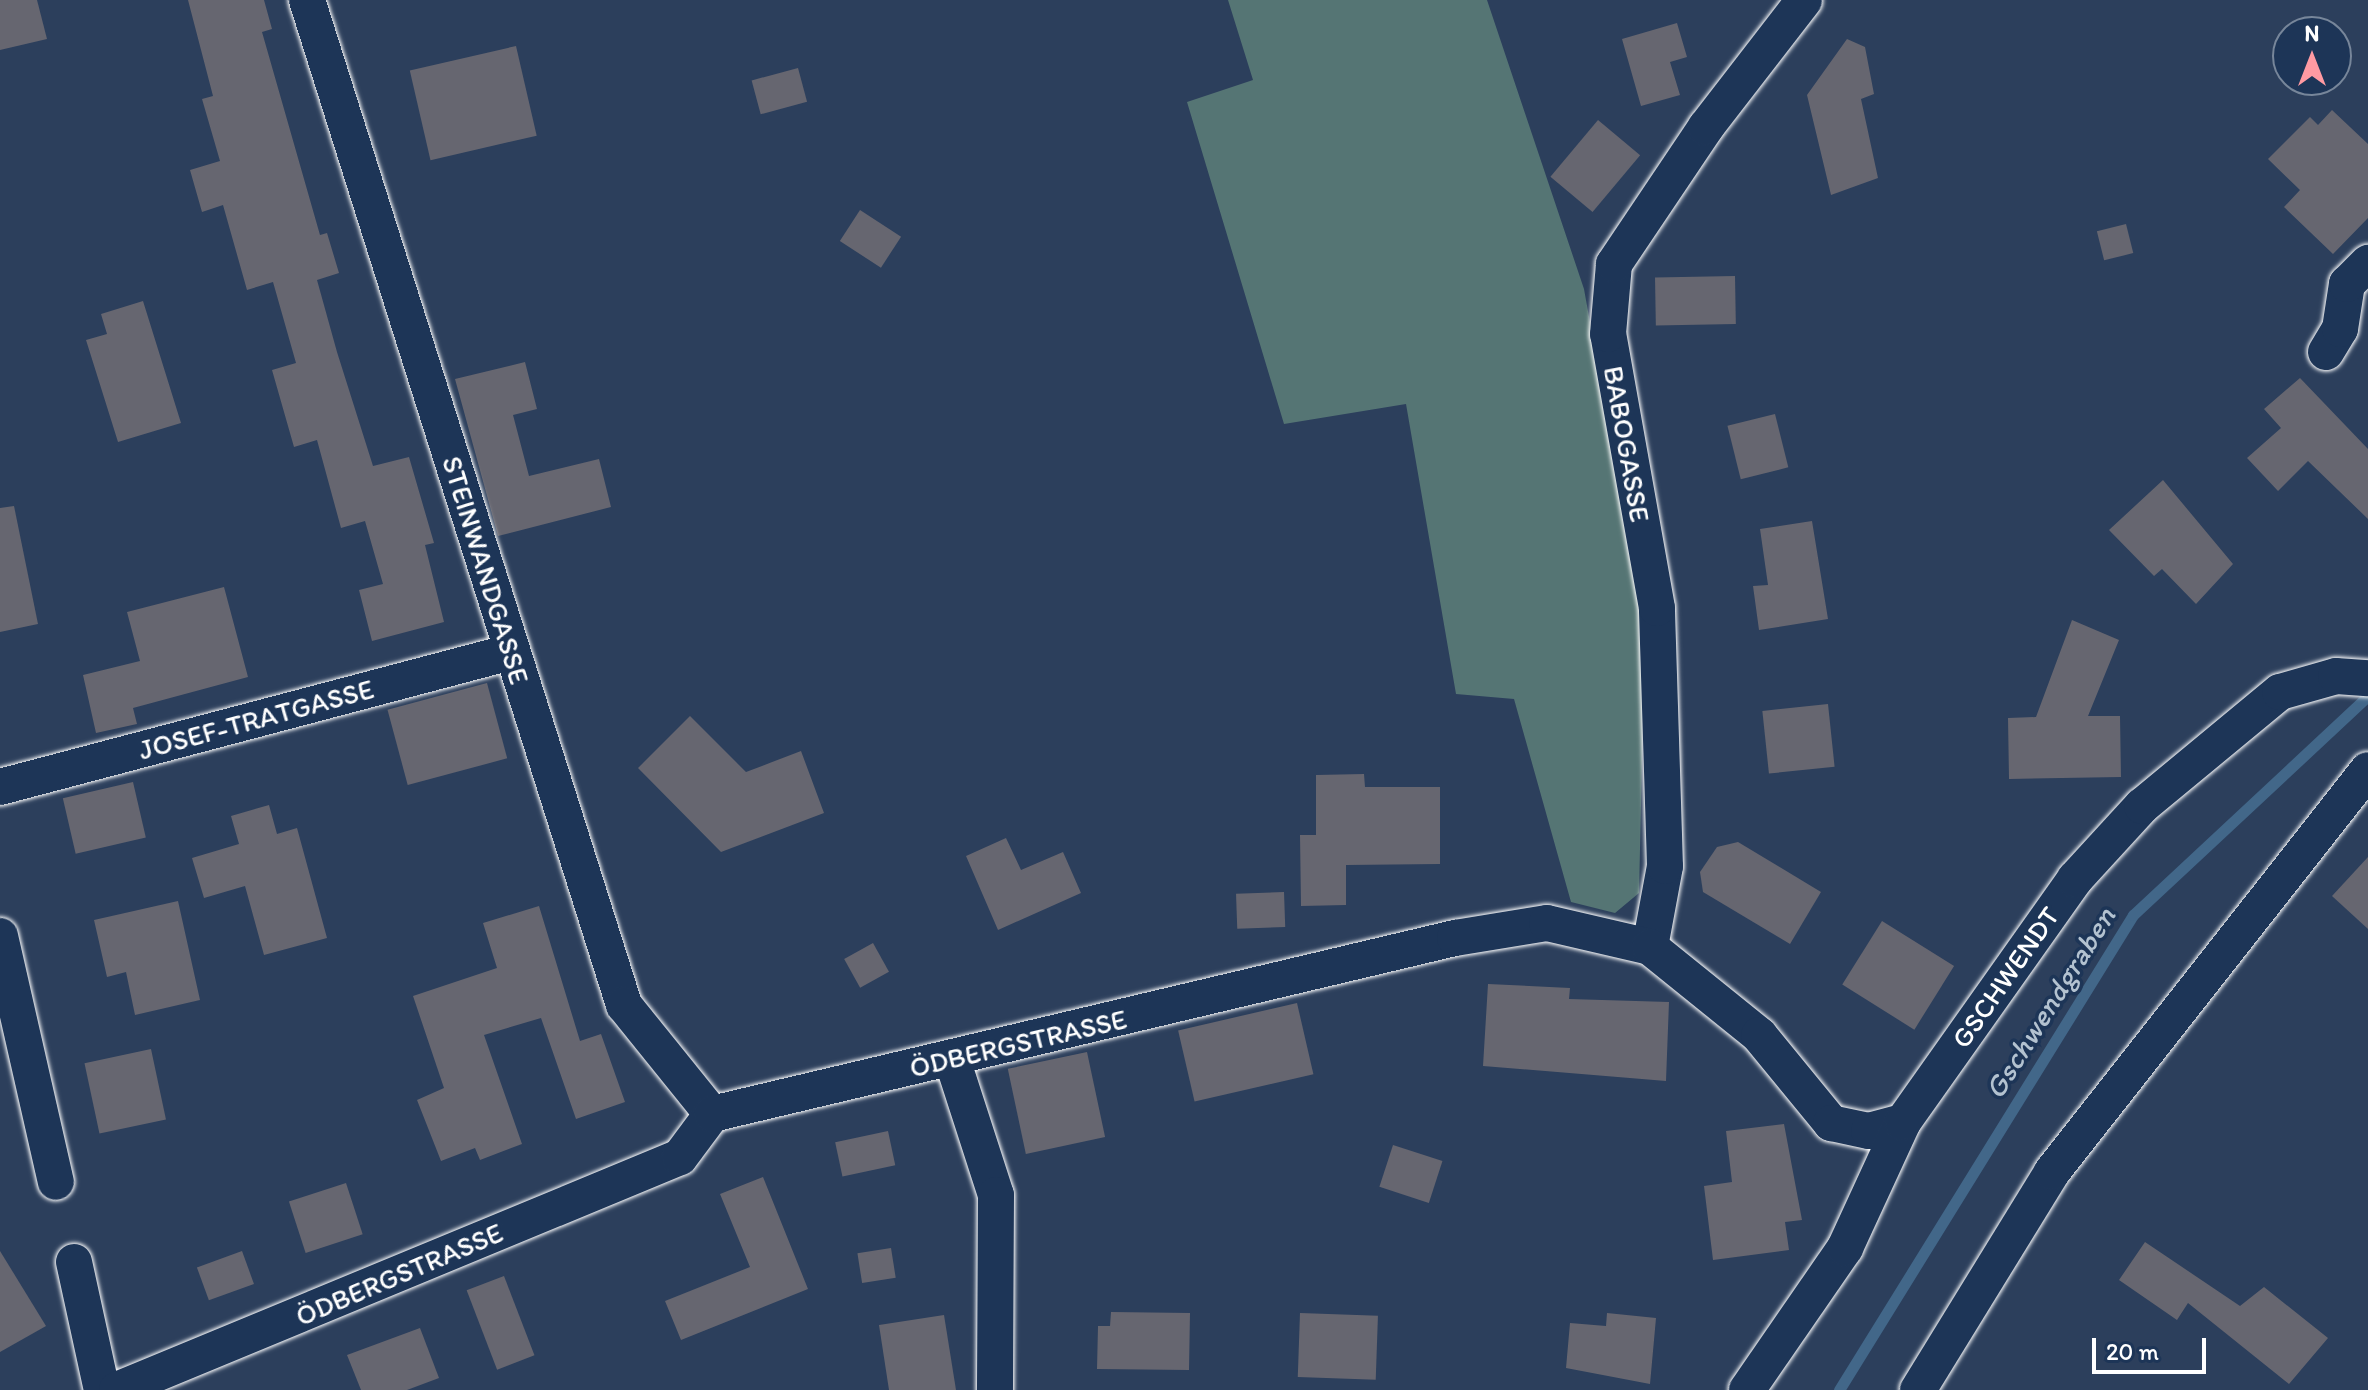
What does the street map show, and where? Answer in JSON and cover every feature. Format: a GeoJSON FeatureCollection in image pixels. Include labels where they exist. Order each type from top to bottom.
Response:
{"type":"FeatureCollection","features":[{"type":"Feature","properties":{"kind":"street","name":"STEINWANDGASSE"},"geometry":{"type":"LineString","coordinates":[[307,0],[624,1005],[712,1114]]}},
{"type":"Feature","properties":{"kind":"street","name":"BABOGASSE"},"geometry":{"type":"LineString","coordinates":[[1650,947],[1665,866],[1657,608],[1608,334],[1614,264],[1706,127],[1804,0]]}},
{"type":"Feature","properties":{"kind":"street"},"geometry":{"type":"LineString","coordinates":[[2326,352],[2340,329],[2347,284],[2368,263]]}},
{"type":"Feature","properties":{"kind":"street","name":"JOSEF-TRATGASSE"},"geometry":{"type":"LineString","coordinates":[[0,787],[511,652]]}},
{"type":"Feature","properties":{"kind":"street","name":"GSCHWENDT"},"geometry":{"type":"LineString","coordinates":[[1747,1390],[1845,1248],[1903,1122],[2075,879],[2142,806],[2280,692],[2336,676],[2368,678]]}},
{"type":"Feature","properties":{"kind":"street"},"geometry":{"type":"LineString","coordinates":[[1918,1390],[2052,1172],[2368,770]]}},
{"type":"Feature","properties":{"kind":"street","name":"ÖDBERGSTRASSE"},"geometry":{"type":"LineString","coordinates":[[117,1390],[680,1157],[712,1114],[1531,925],[1650,947],[1759,1035],[1831,1123],[1869,1131],[1903,1122]]}},
{"type":"Feature","properties":{"kind":"street"},"geometry":{"type":"LineString","coordinates":[[0,936],[56,1182]]}},
{"type":"Feature","properties":{"kind":"street"},"geometry":{"type":"LineString","coordinates":[[952,1059],[996,1195],[995,1390]]}},
{"type":"Feature","properties":{"kind":"street"},"geometry":{"type":"LineString","coordinates":[[74,1262],[102,1390]]}},
{"type":"Feature","properties":{"kind":"green space"},"geometry":{"type":"Polygon","coordinates":[[[1228,0],[1487,0],[1584,289],[1645,627],[1639,893],[1615,913],[1571,902],[1514,699],[1456,694],[1406,404],[1284,424],[1187,102],[1253,80],[1228,0]]]}},
{"type":"Feature","properties":{"kind":"building"},"geometry":{"type":"Polygon","coordinates":[[[0,0],[37,0],[47,39],[0,50],[0,0]]]}},
{"type":"Feature","properties":{"kind":"building"},"geometry":{"type":"Polygon","coordinates":[[[188,0],[264,0],[272,29],[262,32],[320,235],[327,233],[339,273],[317,280],[337,352],[373,466],[409,457],[434,543],[425,545],[444,622],[372,641],[359,590],[383,584],[365,521],[341,528],[317,440],[294,447],[272,370],[296,363],[273,282],[247,290],[223,205],[202,212],[190,170],[220,161],[202,99],[213,96],[188,0]]]}},
{"type":"Feature","properties":{"kind":"building"},"geometry":{"type":"Polygon","coordinates":[[[1677,23],[1687,57],[1670,62],[1680,95],[1641,106],[1622,39],[1677,23]]]}},
{"type":"Feature","properties":{"kind":"building"},"geometry":{"type":"Polygon","coordinates":[[[1847,39],[1865,47],[1874,94],[1861,99],[1878,178],[1831,195],[1807,95],[1847,39]]]}},
{"type":"Feature","properties":{"kind":"building"},"geometry":{"type":"Polygon","coordinates":[[[516,46],[537,136],[430,160],[410,71],[516,46]]]}},
{"type":"Feature","properties":{"kind":"building"},"geometry":{"type":"Polygon","coordinates":[[[798,68],[807,102],[761,114],[752,80],[798,68]]]}},
{"type":"Feature","properties":{"kind":"building"},"geometry":{"type":"Polygon","coordinates":[[[2332,110],[2368,144],[2368,218],[2333,254],[2284,207],[2300,190],[2268,159],[2310,117],[2318,125],[2332,110]]]}},
{"type":"Feature","properties":{"kind":"building"},"geometry":{"type":"Polygon","coordinates":[[[1598,120],[1640,155],[1593,212],[1550,177],[1598,120]]]}},
{"type":"Feature","properties":{"kind":"building"},"geometry":{"type":"Polygon","coordinates":[[[860,210],[901,237],[881,268],[840,241],[860,210]]]}},
{"type":"Feature","properties":{"kind":"building"},"geometry":{"type":"Polygon","coordinates":[[[2126,224],[2133,253],[2104,260],[2097,231],[2126,224]]]}},
{"type":"Feature","properties":{"kind":"building"},"geometry":{"type":"Polygon","coordinates":[[[1735,276],[1736,324],[1656,325],[1655,277],[1735,276]]]}},
{"type":"Feature","properties":{"kind":"building"},"geometry":{"type":"Polygon","coordinates":[[[143,301],[181,423],[118,442],[86,340],[107,334],[101,314],[143,301]]]}},
{"type":"Feature","properties":{"kind":"building"},"geometry":{"type":"Polygon","coordinates":[[[525,362],[537,409],[513,415],[529,476],[599,459],[611,507],[498,536],[455,379],[525,362]]]}},
{"type":"Feature","properties":{"kind":"building"},"geometry":{"type":"Polygon","coordinates":[[[2300,378],[2368,449],[2368,519],[2308,461],[2278,491],[2247,458],[2281,428],[2264,409],[2300,378]]]}},
{"type":"Feature","properties":{"kind":"building"},"geometry":{"type":"Polygon","coordinates":[[[1775,414],[1788,467],[1741,479],[1727,426],[1775,414]]]}},
{"type":"Feature","properties":{"kind":"building"},"geometry":{"type":"Polygon","coordinates":[[[2163,480],[2233,564],[2196,604],[2162,569],[2154,576],[2109,530],[2163,480]]]}},
{"type":"Feature","properties":{"kind":"building"},"geometry":{"type":"Polygon","coordinates":[[[14,506],[38,624],[0,632],[0,508],[14,506]]]}},
{"type":"Feature","properties":{"kind":"building"},"geometry":{"type":"Polygon","coordinates":[[[1812,521],[1828,619],[1759,630],[1753,586],[1768,585],[1760,529],[1812,521]]]}},
{"type":"Feature","properties":{"kind":"building"},"geometry":{"type":"Polygon","coordinates":[[[224,587],[248,677],[133,708],[137,724],[96,733],[83,675],[140,661],[127,612],[224,587]]]}},
{"type":"Feature","properties":{"kind":"building"},"geometry":{"type":"Polygon","coordinates":[[[2072,620],[2119,640],[2088,716],[2120,716],[2121,777],[2009,779],[2008,718],[2036,717],[2072,620]]]}},
{"type":"Feature","properties":{"kind":"building"},"geometry":{"type":"Polygon","coordinates":[[[487,683],[507,758],[408,785],[388,710],[487,683]]]}},
{"type":"Feature","properties":{"kind":"building"},"geometry":{"type":"Polygon","coordinates":[[[1828,704],[1835,767],[1769,774],[1762,711],[1828,704]]]}},
{"type":"Feature","properties":{"kind":"building"},"geometry":{"type":"Polygon","coordinates":[[[690,716],[746,772],[801,751],[824,813],[721,852],[638,768],[690,716]]]}},
{"type":"Feature","properties":{"kind":"building"},"geometry":{"type":"Polygon","coordinates":[[[1364,774],[1365,787],[1440,787],[1440,864],[1346,865],[1346,905],[1301,906],[1300,835],[1316,835],[1316,775],[1364,774]]]}},
{"type":"Feature","properties":{"kind":"building"},"geometry":{"type":"Polygon","coordinates":[[[133,782],[146,838],[76,854],[63,798],[133,782]]]}},
{"type":"Feature","properties":{"kind":"building"},"geometry":{"type":"Polygon","coordinates":[[[269,805],[277,834],[297,828],[327,938],[264,955],[245,886],[204,898],[192,858],[239,844],[231,816],[269,805]]]}},
{"type":"Feature","properties":{"kind":"building"},"geometry":{"type":"Polygon","coordinates":[[[1006,838],[1021,870],[1063,852],[1081,893],[998,930],[966,856],[1006,838]]]}},
{"type":"Feature","properties":{"kind":"building"},"geometry":{"type":"Polygon","coordinates":[[[1738,842],[1821,892],[1790,944],[1703,892],[1700,872],[1717,847],[1738,842]]]}},
{"type":"Feature","properties":{"kind":"building"},"geometry":{"type":"Polygon","coordinates":[[[2368,857],[2368,929],[2332,896],[2368,857]]]}},
{"type":"Feature","properties":{"kind":"building"},"geometry":{"type":"Polygon","coordinates":[[[1284,892],[1285,927],[1237,929],[1236,894],[1284,892]]]}},
{"type":"Feature","properties":{"kind":"building"},"geometry":{"type":"Polygon","coordinates":[[[178,901],[200,1000],[135,1015],[126,972],[107,977],[94,920],[178,901]]]}},
{"type":"Feature","properties":{"kind":"building"},"geometry":{"type":"Polygon","coordinates":[[[539,906],[580,1041],[601,1034],[625,1102],[576,1119],[541,1018],[484,1035],[522,1144],[480,1160],[475,1148],[441,1161],[417,1100],[444,1088],[413,996],[497,968],[483,923],[539,906]]]}},
{"type":"Feature","properties":{"kind":"building"},"geometry":{"type":"Polygon","coordinates":[[[1882,921],[1954,966],[1914,1030],[1842,985],[1882,921]]]}},
{"type":"Feature","properties":{"kind":"building"},"geometry":{"type":"Polygon","coordinates":[[[873,943],[889,972],[860,988],[844,959],[873,943]]]}},
{"type":"Feature","properties":{"kind":"building"},"geometry":{"type":"Polygon","coordinates":[[[1488,984],[1570,988],[1569,999],[1669,1002],[1666,1081],[1483,1066],[1488,984]]]}},
{"type":"Feature","properties":{"kind":"building"},"geometry":{"type":"Polygon","coordinates":[[[1297,1003],[1313,1074],[1195,1102],[1178,1030],[1297,1003]]]}},
{"type":"Feature","properties":{"kind":"building"},"geometry":{"type":"Polygon","coordinates":[[[151,1049],[166,1119],[99,1134],[84,1063],[151,1049]]]}},
{"type":"Feature","properties":{"kind":"building"},"geometry":{"type":"Polygon","coordinates":[[[1087,1052],[1105,1137],[1026,1154],[1008,1069],[1087,1052]]]}},
{"type":"Feature","properties":{"kind":"building"},"geometry":{"type":"Polygon","coordinates":[[[1784,1124],[1802,1220],[1785,1222],[1789,1250],[1713,1260],[1704,1186],[1732,1182],[1726,1131],[1784,1124]]]}},
{"type":"Feature","properties":{"kind":"building"},"geometry":{"type":"Polygon","coordinates":[[[888,1131],[895,1165],[842,1176],[835,1142],[888,1131]]]}},
{"type":"Feature","properties":{"kind":"building"},"geometry":{"type":"Polygon","coordinates":[[[1393,1145],[1442,1161],[1429,1203],[1379,1187],[1393,1145]]]}},
{"type":"Feature","properties":{"kind":"building"},"geometry":{"type":"Polygon","coordinates":[[[763,1177],[808,1289],[681,1340],[665,1301],[750,1267],[720,1194],[763,1177]]]}},
{"type":"Feature","properties":{"kind":"building"},"geometry":{"type":"Polygon","coordinates":[[[346,1183],[363,1234],[306,1253],[289,1202],[346,1183]]]}},
{"type":"Feature","properties":{"kind":"building"},"geometry":{"type":"Polygon","coordinates":[[[2145,1242],[2240,1306],[2264,1287],[2328,1338],[2289,1384],[2188,1303],[2177,1320],[2119,1280],[2145,1242]]]}},
{"type":"Feature","properties":{"kind":"building"},"geometry":{"type":"Polygon","coordinates":[[[891,1248],[896,1278],[862,1283],[857,1253],[891,1248]]]}},
{"type":"Feature","properties":{"kind":"building"},"geometry":{"type":"Polygon","coordinates":[[[0,1251],[46,1326],[0,1352],[0,1251]]]}},
{"type":"Feature","properties":{"kind":"building"},"geometry":{"type":"Polygon","coordinates":[[[242,1251],[254,1284],[209,1300],[197,1267],[242,1251]]]}},
{"type":"Feature","properties":{"kind":"building"},"geometry":{"type":"Polygon","coordinates":[[[504,1276],[534,1355],[497,1370],[467,1290],[504,1276]]]}},
{"type":"Feature","properties":{"kind":"building"},"geometry":{"type":"Polygon","coordinates":[[[1111,1312],[1190,1313],[1189,1370],[1097,1369],[1098,1326],[1110,1326],[1111,1312]]]}},
{"type":"Feature","properties":{"kind":"building"},"geometry":{"type":"Polygon","coordinates":[[[1300,1313],[1378,1316],[1376,1380],[1298,1377],[1300,1313]]]}},
{"type":"Feature","properties":{"kind":"building"},"geometry":{"type":"Polygon","coordinates":[[[1607,1313],[1656,1318],[1650,1384],[1566,1368],[1570,1323],[1606,1326],[1607,1313]]]}},
{"type":"Feature","properties":{"kind":"building"},"geometry":{"type":"Polygon","coordinates":[[[944,1315],[956,1390],[889,1390],[879,1325],[944,1315]]]}},
{"type":"Feature","properties":{"kind":"building"},"geometry":{"type":"Polygon","coordinates":[[[420,1328],[439,1378],[407,1390],[361,1390],[347,1355],[420,1328]]]}},
{"type":"Feature","properties":{"kind":"waterway","name":"Gschwendgraben"},"geometry":{"type":"LineString","coordinates":[[1839,1390],[2133,915],[2368,696]]}}]}
